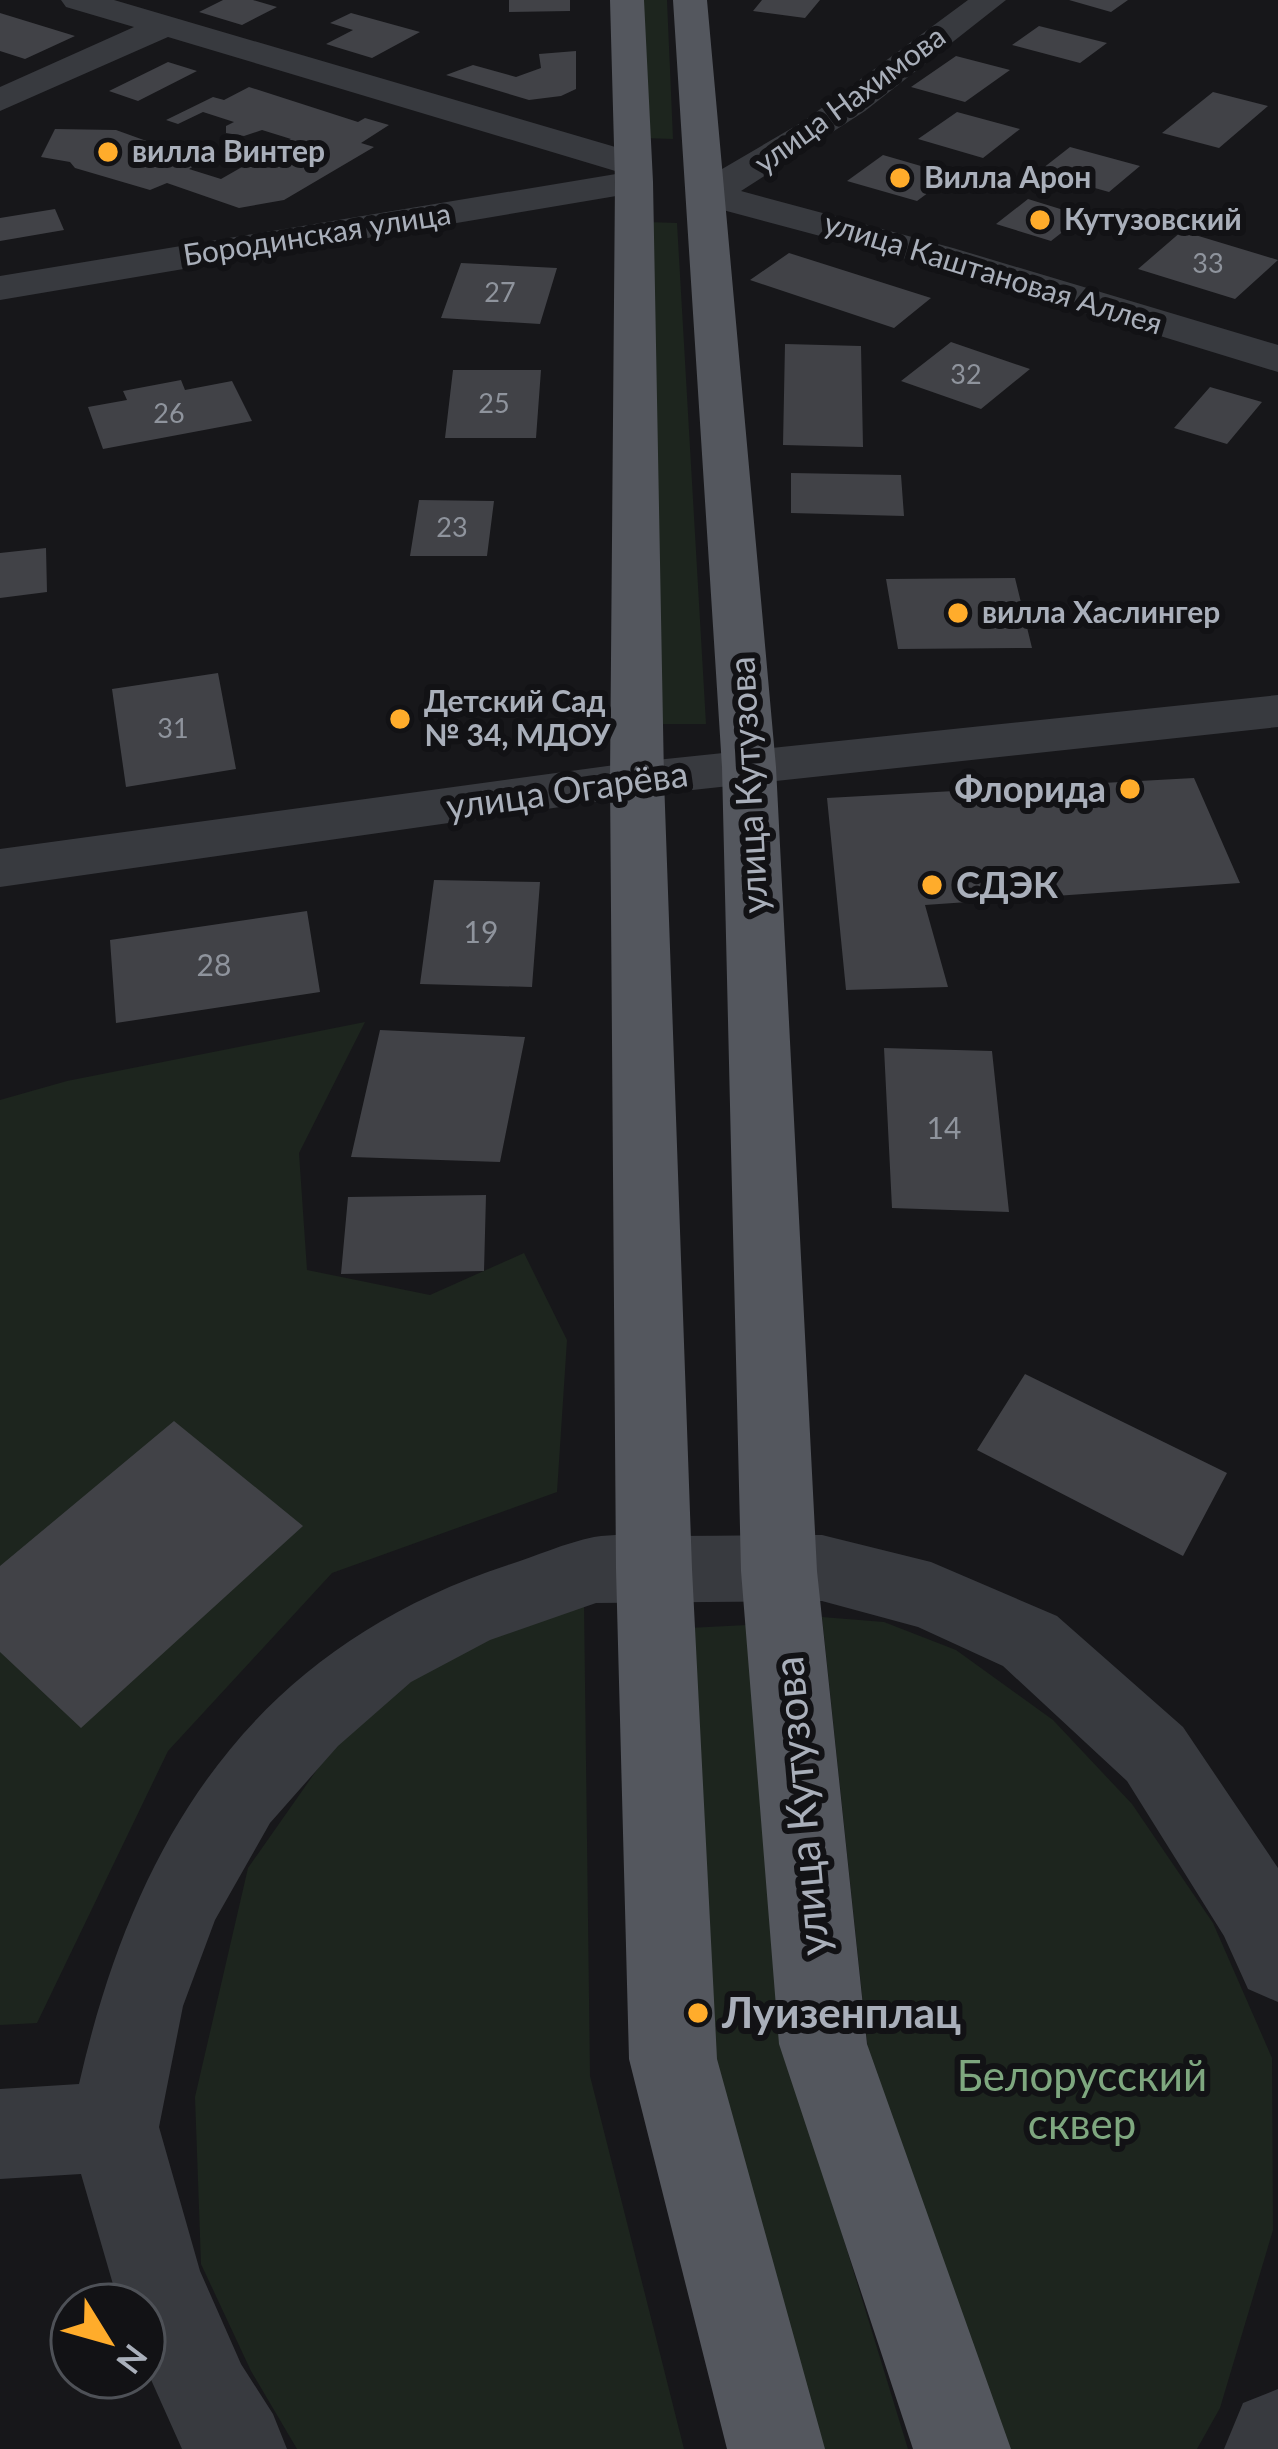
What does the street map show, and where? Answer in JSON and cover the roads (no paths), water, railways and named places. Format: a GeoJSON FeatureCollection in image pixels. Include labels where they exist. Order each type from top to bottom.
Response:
{"type":"FeatureCollection","features":[{"type":"Feature","properties":{"kind":"main road"},"geometry":{"type":"LineString","coordinates":[[627,0],[654,1569],[673,2059],[776,2449]]}},
{"type":"Feature","properties":{"kind":"main road","name":"улица Кутузова"},"geometry":{"type":"LineString","coordinates":[[690,0],[728,127],[707,194],[749,766],[779,1571],[823,2044],[962,2449]]}},
{"type":"Feature","properties":{"kind":"street"},"geometry":{"type":"LineString","coordinates":[[78,0],[633,173]]}},
{"type":"Feature","properties":{"kind":"street","name":"улица Нахимова"},"geometry":{"type":"LineString","coordinates":[[707,194],[754,171],[988,0]]}},
{"type":"Feature","properties":{"kind":"street"},"geometry":{"type":"LineString","coordinates":[[0,100],[165,26]]}},
{"type":"Feature","properties":{"kind":"street"},"geometry":{"type":"LineString","coordinates":[[728,127],[806,135]]}},
{"type":"Feature","properties":{"kind":"street","name":"Бородинская улица"},"geometry":{"type":"LineString","coordinates":[[0,288],[633,173]]}},
{"type":"Feature","properties":{"kind":"street","name":"улица Каштановая Аллея"},"geometry":{"type":"LineString","coordinates":[[707,194],[939,256],[1278,359]]}},
{"type":"Feature","properties":{"kind":"street","name":"улица Огарёва"},"geometry":{"type":"LineString","coordinates":[[0,868],[638,778],[1278,711]]}},
{"type":"Feature","properties":{"kind":"street"},"geometry":{"type":"LineString","coordinates":[[238,2449],[207,2398],[154,2278],[115,2127],[140,2006],[182,1898],[242,1795],[310,1720],[383,1658],[467,1613],[575,1575],[654,1569],[822,1568],[931,1596],[1030,1642],[1154,1754],[1254,1906],[1278,1959]]}},
{"type":"Feature","properties":{"kind":"street"},"geometry":{"type":"LineString","coordinates":[[0,2134],[115,2127]]}},
{"type":"Feature","properties":{"kind":"street"},"geometry":{"type":"LineString","coordinates":[[1273,2449],[1278,2438]]}},
{"type":"Feature","properties":{"kind":"place","name":"вилла Винтер"},"geometry":{"type":"Point","coordinates":[108,152]}},
{"type":"Feature","properties":{"kind":"place","name":"Вилла Арон"},"geometry":{"type":"Point","coordinates":[900,178]}},
{"type":"Feature","properties":{"kind":"place","name":"Кутузовский"},"geometry":{"type":"Point","coordinates":[1040,220]}},
{"type":"Feature","properties":{"kind":"place","name":"вилла Хаслингер"},"geometry":{"type":"Point","coordinates":[958,613]}},
{"type":"Feature","properties":{"kind":"place","name":"Детский Сад № 34, МДОУ"},"geometry":{"type":"Point","coordinates":[400,719]}},
{"type":"Feature","properties":{"kind":"place","name":"Флорида"},"geometry":{"type":"Point","coordinates":[1130,789]}},
{"type":"Feature","properties":{"kind":"place","name":"СДЭК"},"geometry":{"type":"Point","coordinates":[932,885]}},
{"type":"Feature","properties":{"kind":"place","name":"Луизенплац"},"geometry":{"type":"Point","coordinates":[698,2013]}},
{"type":"Feature","properties":{"kind":"park label","name":"Белорусский сквер"},"geometry":{"type":"Point","coordinates":[1082,2100]}}]}
